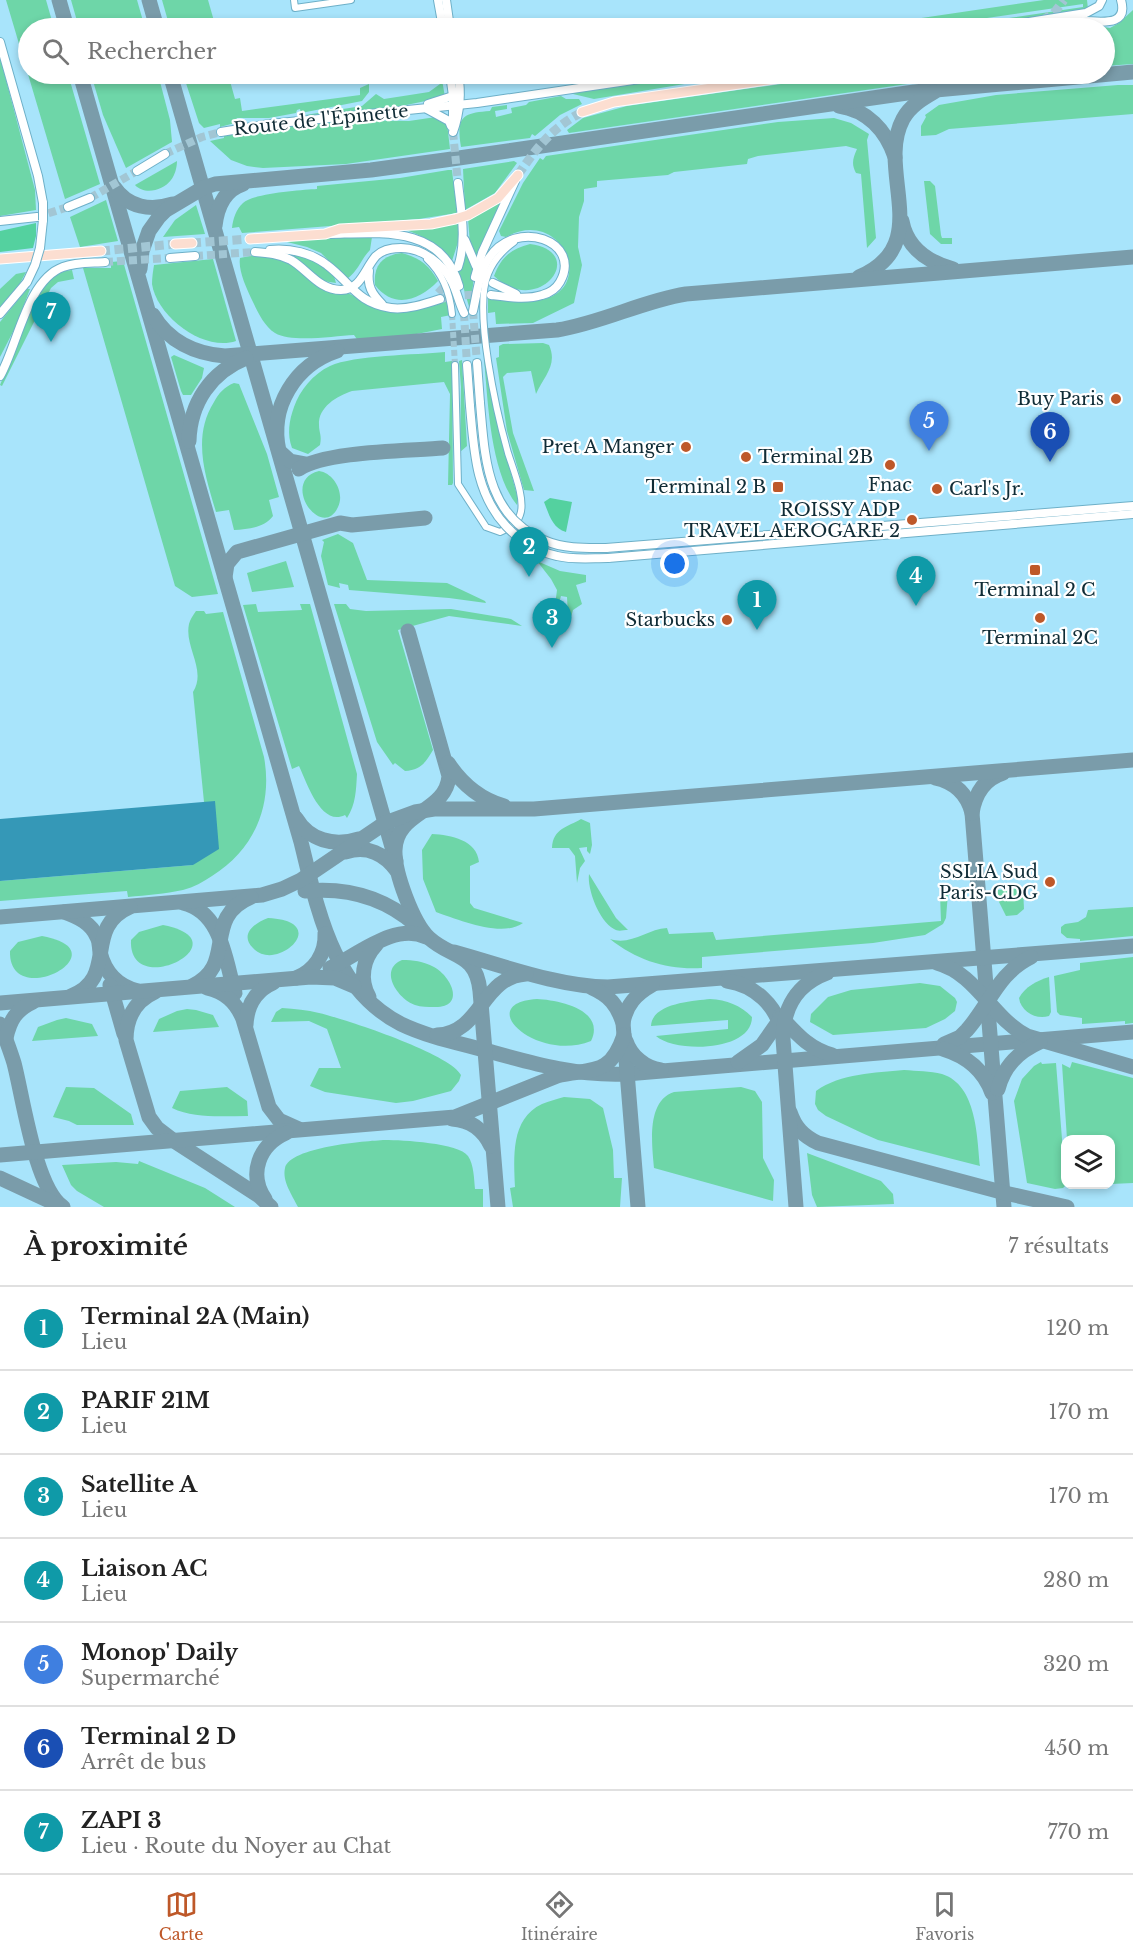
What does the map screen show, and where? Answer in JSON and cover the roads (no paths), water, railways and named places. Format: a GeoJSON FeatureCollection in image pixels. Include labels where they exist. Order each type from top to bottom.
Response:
{"type":"FeatureCollection","features":[{"type":"Feature","properties":{"kind":"main road"},"geometry":{"type":"LineString","coordinates":[[438,0],[441,18]]}},
{"type":"Feature","properties":{"kind":"main road"},"geometry":{"type":"LineString","coordinates":[[446,0],[449,18]]}},
{"type":"Feature","properties":{"kind":"main road"},"geometry":{"type":"LineString","coordinates":[[1049,18],[1091,11],[1099,6],[1102,0]]}},
{"type":"Feature","properties":{"kind":"main road"},"geometry":{"type":"LineString","coordinates":[[1115,18],[1120,14],[1121,0]]}},
{"type":"Feature","properties":{"kind":"main road"},"geometry":{"type":"LineString","coordinates":[[0,42],[38,176],[42,203],[40,248],[35,265],[27,282],[0,314]]}},
{"type":"Feature","properties":{"kind":"main road"},"geometry":{"type":"LineString","coordinates":[[453,84],[457,100],[452,116],[453,132]]}},
{"type":"Feature","properties":{"kind":"main road"},"geometry":{"type":"LineString","coordinates":[[458,84],[459,118]]}},
{"type":"Feature","properties":{"kind":"main road","name":"Route de l'Épinette"},"geometry":{"type":"LineString","coordinates":[[424,109],[426,105],[457,100],[477,103],[606,84]]}},
{"type":"Feature","properties":{"kind":"main road"},"geometry":{"type":"LineString","coordinates":[[582,112],[614,102],[739,84]]}},
{"type":"Feature","properties":{"kind":"main road"},"geometry":{"type":"LineString","coordinates":[[453,132],[459,118],[467,108],[477,103]]}},
{"type":"Feature","properties":{"kind":"main road","name":"Route de l'Épinette"},"geometry":{"type":"LineString","coordinates":[[221,132],[270,124],[424,109],[449,121],[453,132]]}},
{"type":"Feature","properties":{"kind":"main road"},"geometry":{"type":"LineString","coordinates":[[137,171],[165,154]]}},
{"type":"Feature","properties":{"kind":"main road"},"geometry":{"type":"LineString","coordinates":[[325,234],[340,229],[458,222],[498,198],[518,175]]}},
{"type":"Feature","properties":{"kind":"main road"},"geometry":{"type":"LineString","coordinates":[[468,312],[482,253],[518,175]]}},
{"type":"Feature","properties":{"kind":"main road"},"geometry":{"type":"LineString","coordinates":[[458,183],[458,222],[462,252],[458,267]]}},
{"type":"Feature","properties":{"kind":"main road"},"geometry":{"type":"LineString","coordinates":[[68,207],[90,198]]}},
{"type":"Feature","properties":{"kind":"main road"},"geometry":{"type":"LineString","coordinates":[[0,221],[40,219]]}},
{"type":"Feature","properties":{"kind":"main road"},"geometry":{"type":"LineString","coordinates":[[458,222],[476,267]]}},
{"type":"Feature","properties":{"kind":"main road"},"geometry":{"type":"LineString","coordinates":[[250,239],[325,234],[397,234],[417,239],[433,247],[444,258],[458,282],[468,312]]}},
{"type":"Feature","properties":{"kind":"main road"},"geometry":{"type":"LineString","coordinates":[[468,312],[489,258],[510,239],[523,236],[538,237],[550,241],[559,251],[564,261],[564,270],[556,288],[539,296],[491,295]]}},
{"type":"Feature","properties":{"kind":"main road"},"geometry":{"type":"LineString","coordinates":[[175,244],[192,243]]}},
{"type":"Feature","properties":{"kind":"main road"},"geometry":{"type":"LineString","coordinates":[[439,296],[415,306],[391,308],[368,301],[349,288],[327,264],[314,257],[290,250],[255,252],[279,255],[290,260],[323,286],[340,290],[349,288],[362,279],[378,254],[389,249],[411,249],[428,256],[446,272],[468,312]]}},
{"type":"Feature","properties":{"kind":"main road"},"geometry":{"type":"LineString","coordinates":[[0,260],[101,251]]}},
{"type":"Feature","properties":{"kind":"main road"},"geometry":{"type":"LineString","coordinates":[[170,258],[195,256]]}},
{"type":"Feature","properties":{"kind":"main road"},"geometry":{"type":"LineString","coordinates":[[0,376],[22,322],[45,278],[67,266],[105,262]]}},
{"type":"Feature","properties":{"kind":"main road"},"geometry":{"type":"LineString","coordinates":[[370,264],[368,284],[371,292],[383,305],[391,308]]}},
{"type":"Feature","properties":{"kind":"main road"},"geometry":{"type":"LineString","coordinates":[[493,283],[504,290],[528,296]]}},
{"type":"Feature","properties":{"kind":"main road"},"geometry":{"type":"LineString","coordinates":[[0,364],[22,322]]}},
{"type":"Feature","properties":{"kind":"main road"},"geometry":{"type":"LineString","coordinates":[[477,363],[484,449],[488,474],[495,494],[507,512],[525,529],[546,541],[575,547],[606,548],[1133,506]]}},
{"type":"Feature","properties":{"kind":"main road"},"geometry":{"type":"LineString","coordinates":[[467,365],[474,452],[478,476],[486,498],[498,517],[516,536],[528,544],[557,556],[608,558],[1133,514]]}},
{"type":"Feature","properties":{"kind":"street"},"geometry":{"type":"LineString","coordinates":[[294,0],[295,8],[351,0]]}},
{"type":"Feature","properties":{"kind":"street"},"geometry":{"type":"LineString","coordinates":[[455,364],[458,484],[486,527],[500,532],[520,518],[522,510],[520,494],[498,418],[483,311],[484,291],[488,274],[496,260],[506,248],[523,236]]}},
{"type":"Feature","properties":{"kind":"street"},"geometry":{"type":"LineString","coordinates":[[411,249],[427,259],[441,276],[450,299],[452,314]]}},
{"type":"Feature","properties":{"kind":"tunnel"},"geometry":{"type":"LineString","coordinates":[[1046,18],[1054,13],[1064,0]]}},
{"type":"Feature","properties":{"kind":"tunnel"},"geometry":{"type":"LineString","coordinates":[[518,175],[546,139],[571,118],[582,112]]}},
{"type":"Feature","properties":{"kind":"tunnel"},"geometry":{"type":"LineString","coordinates":[[165,154],[202,137],[221,132]]}},
{"type":"Feature","properties":{"kind":"tunnel"},"geometry":{"type":"LineString","coordinates":[[453,132],[458,183]]}},
{"type":"Feature","properties":{"kind":"tunnel"},"geometry":{"type":"LineString","coordinates":[[90,198],[137,171]]}},
{"type":"Feature","properties":{"kind":"tunnel"},"geometry":{"type":"LineString","coordinates":[[37,217],[68,207]]}},
{"type":"Feature","properties":{"kind":"tunnel"},"geometry":{"type":"LineString","coordinates":[[192,243],[250,239]]}},
{"type":"Feature","properties":{"kind":"tunnel"},"geometry":{"type":"LineString","coordinates":[[101,251],[175,244]]}},
{"type":"Feature","properties":{"kind":"tunnel"},"geometry":{"type":"LineString","coordinates":[[195,256],[255,252]]}},
{"type":"Feature","properties":{"kind":"tunnel"},"geometry":{"type":"LineString","coordinates":[[105,262],[170,258]]}},
{"type":"Feature","properties":{"kind":"tunnel"},"geometry":{"type":"LineString","coordinates":[[438,293],[450,280]]}},
{"type":"Feature","properties":{"kind":"tunnel"},"geometry":{"type":"LineString","coordinates":[[441,299],[482,294]]}},
{"type":"Feature","properties":{"kind":"tunnel"},"geometry":{"type":"LineString","coordinates":[[473,311],[477,363]]}},
{"type":"Feature","properties":{"kind":"tunnel"},"geometry":{"type":"LineString","coordinates":[[464,313],[467,365]]}},
{"type":"Feature","properties":{"kind":"tunnel"},"geometry":{"type":"LineString","coordinates":[[452,314],[455,365]]}},
{"type":"Feature","properties":{"kind":"place","name":"ZAPI 3"},"geometry":{"type":"Point","coordinates":[51,342]}},
{"type":"Feature","properties":{"kind":"place","name":"Buy Paris"},"geometry":{"type":"Point","coordinates":[1116,399]}},
{"type":"Feature","properties":{"kind":"place","name":"Pret A Manger"},"geometry":{"type":"Point","coordinates":[686,447]}},
{"type":"Feature","properties":{"kind":"place","name":"Monop' Daily"},"geometry":{"type":"Point","coordinates":[929,451]}},
{"type":"Feature","properties":{"kind":"place","name":"Terminal 2B"},"geometry":{"type":"Point","coordinates":[746,457]}},
{"type":"Feature","properties":{"kind":"place","name":"Terminal 2 D"},"geometry":{"type":"Point","coordinates":[1050,462]}},
{"type":"Feature","properties":{"kind":"place","name":"Fnac"},"geometry":{"type":"Point","coordinates":[890,465]}},
{"type":"Feature","properties":{"kind":"place","name":"Terminal 2 B"},"geometry":{"type":"Point","coordinates":[778,487]}},
{"type":"Feature","properties":{"kind":"place","name":"Carl's Jr."},"geometry":{"type":"Point","coordinates":[937,489]}},
{"type":"Feature","properties":{"kind":"place","name":"ROISSY ADP TRAVEL AEROGARE 2"},"geometry":{"type":"Point","coordinates":[912,520]}},
{"type":"Feature","properties":{"kind":"place","name":"Terminal 2 C"},"geometry":{"type":"Point","coordinates":[1035,570]}},
{"type":"Feature","properties":{"kind":"place","name":"PARIF 21M"},"geometry":{"type":"Point","coordinates":[529,577]}},
{"type":"Feature","properties":{"kind":"place","name":"Liaison AC"},"geometry":{"type":"Point","coordinates":[916,606]}},
{"type":"Feature","properties":{"kind":"place","name":"Terminal 2C"},"geometry":{"type":"Point","coordinates":[1040,618]}},
{"type":"Feature","properties":{"kind":"place","name":"Starbucks"},"geometry":{"type":"Point","coordinates":[727,620]}},
{"type":"Feature","properties":{"kind":"place","name":"Terminal 2A (Main)"},"geometry":{"type":"Point","coordinates":[757,630]}},
{"type":"Feature","properties":{"kind":"place","name":"Satellite A"},"geometry":{"type":"Point","coordinates":[552,648]}},
{"type":"Feature","properties":{"kind":"place","name":"SSLIA Sud Paris-CDG"},"geometry":{"type":"Point","coordinates":[1050,882]}}]}
